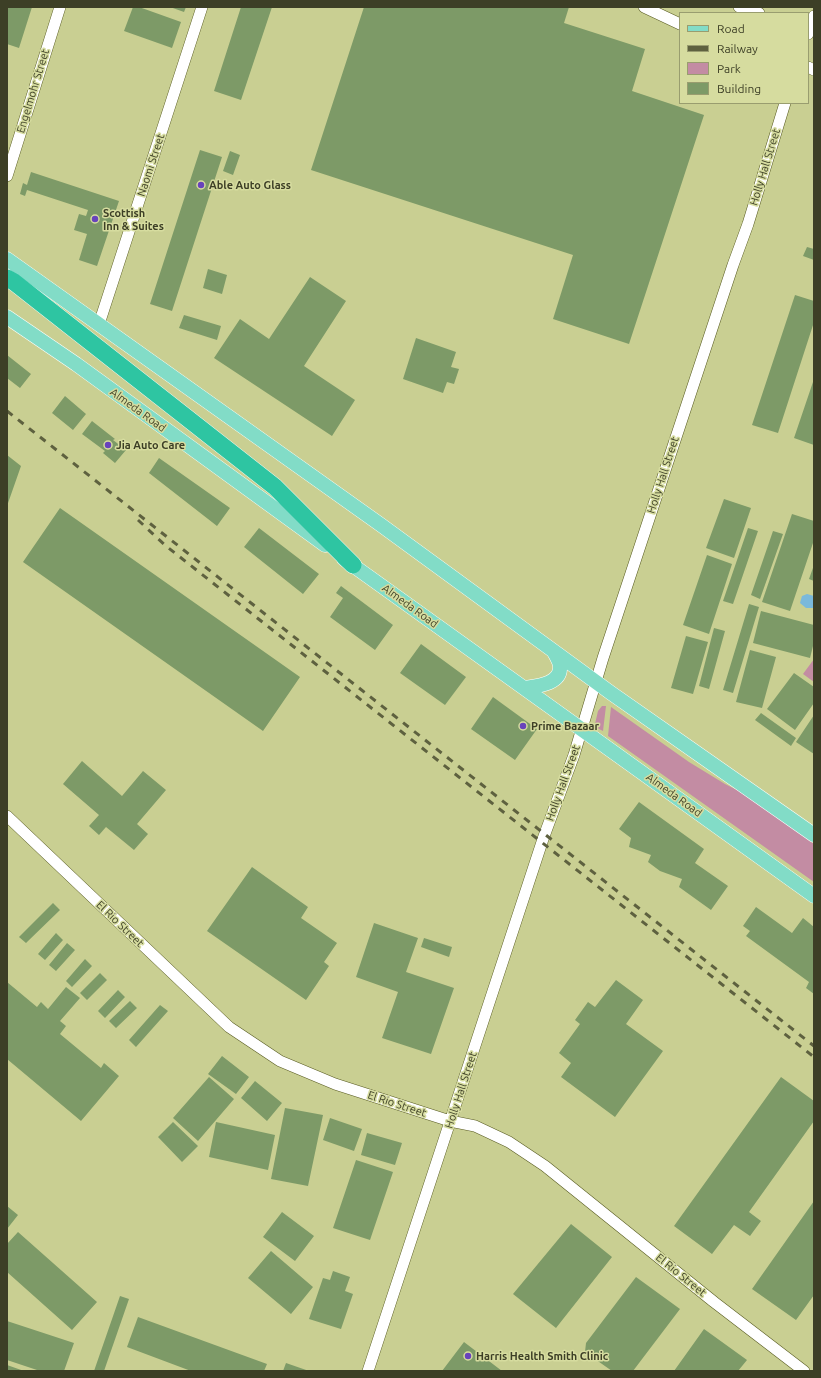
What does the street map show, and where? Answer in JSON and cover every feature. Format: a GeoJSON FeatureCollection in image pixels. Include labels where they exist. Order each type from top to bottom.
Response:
{"type":"FeatureCollection","features":[{"type":"Feature","properties":{"kind":"highway"},"geometry":{"type":"LineString","coordinates":[[11,280],[275,488],[353,565]]}},
{"type":"Feature","properties":{"kind":"main road"},"geometry":{"type":"LineString","coordinates":[[7,259],[381,525],[596,682],[814,834]]}},
{"type":"Feature","properties":{"kind":"main road","name":"Almeda Road"},"geometry":{"type":"LineString","coordinates":[[7,317],[76,364],[814,896]]}},
{"type":"Feature","properties":{"kind":"main road"},"geometry":{"type":"LineString","coordinates":[[525,688],[548,683],[554,680],[559,674],[560,666],[554,652]]}},
{"type":"Feature","properties":{"kind":"street","name":"Engelmohr Street"},"geometry":{"type":"LineString","coordinates":[[7,176],[60,7]]}},
{"type":"Feature","properties":{"kind":"street","name":"Naomi Street"},"geometry":{"type":"LineString","coordinates":[[99,324],[202,7]]}},
{"type":"Feature","properties":{"kind":"street"},"geometry":{"type":"LineString","coordinates":[[644,7],[679,24]]}},
{"type":"Feature","properties":{"kind":"street"},"geometry":{"type":"LineString","coordinates":[[739,7],[756,12]]}},
{"type":"Feature","properties":{"kind":"street"},"geometry":{"type":"LineString","coordinates":[[810,30],[814,16]]}},
{"type":"Feature","properties":{"kind":"street","name":"Holly Hall Street"},"geometry":{"type":"LineString","coordinates":[[368,1371],[543,840],[574,755],[596,682],[748,224],[785,104]]}},
{"type":"Feature","properties":{"kind":"street","name":"El Rio Street"},"geometry":{"type":"LineString","coordinates":[[7,816],[229,1027],[280,1061],[342,1086],[450,1121],[475,1126],[509,1142],[545,1166],[714,1302],[804,1371]]}},
{"type":"Feature","properties":{"kind":"green space"},"geometry":{"type":"Polygon","coordinates":[[[814,659],[814,682],[803,674],[814,659]]]}},
{"type":"Feature","properties":{"kind":"green space"},"geometry":{"type":"Polygon","coordinates":[[[602,706],[606,706],[603,731],[597,728],[595,724],[598,711],[602,706]]]}},
{"type":"Feature","properties":{"kind":"green space"},"geometry":{"type":"Polygon","coordinates":[[[611,707],[689,762],[725,784],[745,794],[814,844],[814,882],[608,736],[611,707]]]}},
{"type":"Feature","properties":{"kind":"water"},"geometry":{"type":"Polygon","coordinates":[[[807,594],[814,596],[814,608],[806,608],[800,603],[802,596],[807,594]]]}},
{"type":"Feature","properties":{"kind":"building"},"geometry":{"type":"Polygon","coordinates":[[[7,7],[32,7],[19,48],[7,44],[7,7]]]}},
{"type":"Feature","properties":{"kind":"building"},"geometry":{"type":"Polygon","coordinates":[[[133,7],[139,7],[181,22],[172,48],[124,31],[133,7]]]}},
{"type":"Feature","properties":{"kind":"building"},"geometry":{"type":"Polygon","coordinates":[[[170,7],[186,7],[184,12],[170,7]]]}},
{"type":"Feature","properties":{"kind":"building"},"geometry":{"type":"Polygon","coordinates":[[[241,7],[272,7],[241,100],[214,91],[241,7]]]}},
{"type":"Feature","properties":{"kind":"building"},"geometry":{"type":"Polygon","coordinates":[[[364,7],[569,7],[564,23],[645,49],[632,91],[704,115],[629,344],[553,319],[573,255],[311,170],[364,7]]]}},
{"type":"Feature","properties":{"kind":"building"},"geometry":{"type":"Polygon","coordinates":[[[200,150],[222,157],[172,311],[150,304],[200,150]]]}},
{"type":"Feature","properties":{"kind":"building"},"geometry":{"type":"Polygon","coordinates":[[[230,151],[240,155],[233,175],[223,171],[230,151]]]}},
{"type":"Feature","properties":{"kind":"building","name":"Scottish Inn & Suites"},"geometry":{"type":"Polygon","coordinates":[[[31,172],[119,201],[97,266],[79,260],[87,234],[74,230],[79,214],[86,216],[88,210],[27,190],[25,196],[20,194],[23,183],[27,185],[31,172]]]}},
{"type":"Feature","properties":{"kind":"building"},"geometry":{"type":"Polygon","coordinates":[[[807,247],[814,249],[814,260],[803,256],[807,247]]]}},
{"type":"Feature","properties":{"kind":"building"},"geometry":{"type":"Polygon","coordinates":[[[208,269],[227,275],[222,294],[203,288],[208,269]]]}},
{"type":"Feature","properties":{"kind":"building"},"geometry":{"type":"Polygon","coordinates":[[[310,277],[346,301],[304,366],[355,400],[332,436],[214,358],[240,319],[269,339],[310,277]]]}},
{"type":"Feature","properties":{"kind":"building"},"geometry":{"type":"Polygon","coordinates":[[[795,295],[814,301],[814,322],[778,433],[752,425],[795,295]]]}},
{"type":"Feature","properties":{"kind":"building"},"geometry":{"type":"Polygon","coordinates":[[[184,315],[221,326],[217,340],[179,328],[184,315]]]}},
{"type":"Feature","properties":{"kind":"building"},"geometry":{"type":"Polygon","coordinates":[[[416,338],[456,352],[451,367],[459,369],[454,384],[447,382],[443,393],[403,379],[416,338]]]}},
{"type":"Feature","properties":{"kind":"building"},"geometry":{"type":"Polygon","coordinates":[[[7,355],[31,374],[20,388],[7,378],[7,355]]]}},
{"type":"Feature","properties":{"kind":"building"},"geometry":{"type":"Polygon","coordinates":[[[814,379],[814,445],[794,438],[814,379]]]}},
{"type":"Feature","properties":{"kind":"building"},"geometry":{"type":"Polygon","coordinates":[[[65,396],[86,414],[73,430],[52,413],[65,396]]]}},
{"type":"Feature","properties":{"kind":"building","name":"Jia Auto Care"},"geometry":{"type":"Polygon","coordinates":[[[92,421],[115,439],[113,440],[126,450],[115,463],[103,453],[105,451],[82,434],[92,421]]]}},
{"type":"Feature","properties":{"kind":"building"},"geometry":{"type":"Polygon","coordinates":[[[7,455],[21,466],[7,506],[7,455]]]}},
{"type":"Feature","properties":{"kind":"building"},"geometry":{"type":"Polygon","coordinates":[[[159,458],[230,508],[217,526],[149,473],[159,458]]]}},
{"type":"Feature","properties":{"kind":"building"},"geometry":{"type":"Polygon","coordinates":[[[724,499],[751,508],[734,558],[706,548],[724,499]]]}},
{"type":"Feature","properties":{"kind":"building"},"geometry":{"type":"Polygon","coordinates":[[[60,508],[300,677],[263,731],[23,562],[60,508]]]}},
{"type":"Feature","properties":{"kind":"building"},"geometry":{"type":"Polygon","coordinates":[[[792,514],[814,521],[814,540],[790,611],[762,602],[792,514]]]}},
{"type":"Feature","properties":{"kind":"building"},"geometry":{"type":"Polygon","coordinates":[[[259,528],[319,574],[303,594],[244,547],[259,528]]]}},
{"type":"Feature","properties":{"kind":"building"},"geometry":{"type":"Polygon","coordinates":[[[748,528],[758,531],[733,604],[723,601],[748,528]]]}},
{"type":"Feature","properties":{"kind":"building"},"geometry":{"type":"Polygon","coordinates":[[[773,531],[783,534],[760,599],[751,595],[773,531]]]}},
{"type":"Feature","properties":{"kind":"building"},"geometry":{"type":"Polygon","coordinates":[[[707,555],[732,564],[709,634],[683,625],[707,555]]]}},
{"type":"Feature","properties":{"kind":"building"},"geometry":{"type":"Polygon","coordinates":[[[814,565],[814,581],[809,579],[814,565]]]}},
{"type":"Feature","properties":{"kind":"building"},"geometry":{"type":"Polygon","coordinates":[[[341,586],[393,625],[375,650],[330,617],[343,598],[336,593],[341,586]]]}},
{"type":"Feature","properties":{"kind":"building"},"geometry":{"type":"Polygon","coordinates":[[[749,604],[759,607],[733,693],[723,690],[749,604]]]}},
{"type":"Feature","properties":{"kind":"building"},"geometry":{"type":"Polygon","coordinates":[[[761,611],[814,625],[814,642],[810,658],[753,643],[761,611]]]}},
{"type":"Feature","properties":{"kind":"building"},"geometry":{"type":"Polygon","coordinates":[[[714,628],[725,631],[709,689],[699,686],[714,628]]]}},
{"type":"Feature","properties":{"kind":"building"},"geometry":{"type":"Polygon","coordinates":[[[686,636],[708,642],[693,694],[671,688],[686,636]]]}},
{"type":"Feature","properties":{"kind":"building"},"geometry":{"type":"Polygon","coordinates":[[[421,644],[466,677],[445,705],[400,673],[421,644]]]}},
{"type":"Feature","properties":{"kind":"building"},"geometry":{"type":"Polygon","coordinates":[[[750,650],[776,657],[762,708],[736,702],[750,650]]]}},
{"type":"Feature","properties":{"kind":"building"},"geometry":{"type":"Polygon","coordinates":[[[794,673],[814,687],[814,703],[795,730],[767,709],[794,673]]]}},
{"type":"Feature","properties":{"kind":"building"},"geometry":{"type":"Polygon","coordinates":[[[493,697],[537,729],[515,760],[471,729],[493,697]]]}},
{"type":"Feature","properties":{"kind":"building"},"geometry":{"type":"Polygon","coordinates":[[[761,713],[796,738],[791,746],[755,720],[761,713]]]}},
{"type":"Feature","properties":{"kind":"building"},"geometry":{"type":"Polygon","coordinates":[[[814,715],[814,754],[796,742],[814,715]]]}},
{"type":"Feature","properties":{"kind":"building"},"geometry":{"type":"Polygon","coordinates":[[[82,761],[122,796],[143,771],[166,790],[137,824],[148,834],[134,850],[106,827],[99,835],[89,826],[99,815],[63,784],[82,761]]]}},
{"type":"Feature","properties":{"kind":"building"},"geometry":{"type":"Polygon","coordinates":[[[639,802],[704,849],[695,863],[728,886],[711,910],[679,887],[682,879],[660,871],[648,862],[651,855],[629,847],[631,838],[619,829],[639,802]]]}},
{"type":"Feature","properties":{"kind":"building"},"geometry":{"type":"Polygon","coordinates":[[[252,867],[308,907],[301,918],[337,943],[324,962],[329,966],[306,1000],[207,931],[252,867]]]}},
{"type":"Feature","properties":{"kind":"building"},"geometry":{"type":"Polygon","coordinates":[[[53,903],[60,910],[26,943],[19,937],[53,903]]]}},
{"type":"Feature","properties":{"kind":"building"},"geometry":{"type":"Polygon","coordinates":[[[756,907],[792,933],[803,918],[814,927],[814,994],[806,988],[809,982],[746,936],[750,931],[743,926],[756,907]]]}},
{"type":"Feature","properties":{"kind":"building"},"geometry":{"type":"Polygon","coordinates":[[[374,923],[418,938],[406,972],[454,988],[431,1054],[382,1038],[398,992],[356,977],[374,923]]]}},
{"type":"Feature","properties":{"kind":"building"},"geometry":{"type":"Polygon","coordinates":[[[56,933],[63,940],[45,960],[38,954],[56,933]]]}},
{"type":"Feature","properties":{"kind":"building"},"geometry":{"type":"Polygon","coordinates":[[[424,938],[452,947],[449,957],[421,947],[424,938]]]}},
{"type":"Feature","properties":{"kind":"building"},"geometry":{"type":"Polygon","coordinates":[[[67,943],[75,950],[56,971],[49,965],[67,943]]]}},
{"type":"Feature","properties":{"kind":"building"},"geometry":{"type":"Polygon","coordinates":[[[85,959],[92,966],[72,987],[66,981],[85,959]]]}},
{"type":"Feature","properties":{"kind":"building"},"geometry":{"type":"Polygon","coordinates":[[[100,973],[107,980],[87,1000],[80,993],[100,973]]]}},
{"type":"Feature","properties":{"kind":"building"},"geometry":{"type":"Polygon","coordinates":[[[616,980],[643,1000],[626,1024],[663,1051],[615,1117],[561,1077],[571,1063],[559,1053],[580,1024],[575,1020],[588,1002],[595,1007],[616,980]]]}},
{"type":"Feature","properties":{"kind":"building"},"geometry":{"type":"Polygon","coordinates":[[[7,982],[37,1007],[41,1002],[48,1009],[66,987],[80,998],[60,1021],[66,1026],[60,1034],[101,1068],[104,1063],[119,1076],[81,1121],[7,1059],[7,982]]]}},
{"type":"Feature","properties":{"kind":"building"},"geometry":{"type":"Polygon","coordinates":[[[118,990],[125,997],[105,1018],[98,1011],[118,990]]]}},
{"type":"Feature","properties":{"kind":"building"},"geometry":{"type":"Polygon","coordinates":[[[130,1001],[137,1008],[116,1028],[109,1021],[130,1001]]]}},
{"type":"Feature","properties":{"kind":"building"},"geometry":{"type":"Polygon","coordinates":[[[160,1005],[168,1011],[136,1047],[129,1040],[160,1005]]]}},
{"type":"Feature","properties":{"kind":"building"},"geometry":{"type":"Polygon","coordinates":[[[222,1056],[249,1077],[236,1094],[208,1074],[222,1056]]]}},
{"type":"Feature","properties":{"kind":"building"},"geometry":{"type":"Polygon","coordinates":[[[209,1077],[234,1099],[198,1141],[173,1118],[209,1077]]]}},
{"type":"Feature","properties":{"kind":"building"},"geometry":{"type":"Polygon","coordinates":[[[781,1077],[814,1101],[814,1121],[749,1212],[761,1221],[750,1236],[734,1225],[712,1254],[674,1226],[781,1077]]]}},
{"type":"Feature","properties":{"kind":"building"},"geometry":{"type":"Polygon","coordinates":[[[255,1081],[282,1103],[267,1121],[241,1098],[255,1081]]]}},
{"type":"Feature","properties":{"kind":"building"},"geometry":{"type":"Polygon","coordinates":[[[285,1108],[323,1115],[308,1186],[271,1179],[285,1108]]]}},
{"type":"Feature","properties":{"kind":"building"},"geometry":{"type":"Polygon","coordinates":[[[330,1118],[362,1129],[354,1151],[323,1140],[330,1118]]]}},
{"type":"Feature","properties":{"kind":"building"},"geometry":{"type":"Polygon","coordinates":[[[173,1122],[198,1146],[182,1162],[158,1137],[173,1122]]]}},
{"type":"Feature","properties":{"kind":"building"},"geometry":{"type":"Polygon","coordinates":[[[216,1122],[275,1135],[268,1170],[209,1157],[216,1122]]]}},
{"type":"Feature","properties":{"kind":"building"},"geometry":{"type":"Polygon","coordinates":[[[367,1133],[402,1143],[395,1165],[361,1155],[367,1133]]]}},
{"type":"Feature","properties":{"kind":"building"},"geometry":{"type":"Polygon","coordinates":[[[356,1160],[393,1172],[370,1240],[333,1228],[356,1160]]]}},
{"type":"Feature","properties":{"kind":"building"},"geometry":{"type":"Polygon","coordinates":[[[814,1201],[814,1295],[796,1320],[752,1289],[814,1201]]]}},
{"type":"Feature","properties":{"kind":"building"},"geometry":{"type":"Polygon","coordinates":[[[7,1206],[18,1215],[7,1229],[7,1206]]]}},
{"type":"Feature","properties":{"kind":"building"},"geometry":{"type":"Polygon","coordinates":[[[282,1212],[314,1236],[295,1261],[263,1237],[282,1212]]]}},
{"type":"Feature","properties":{"kind":"building"},"geometry":{"type":"Polygon","coordinates":[[[571,1224],[612,1257],[556,1328],[513,1294],[571,1224]]]}},
{"type":"Feature","properties":{"kind":"building"},"geometry":{"type":"Polygon","coordinates":[[[18,1232],[97,1302],[72,1330],[7,1272],[7,1244],[18,1232]]]}},
{"type":"Feature","properties":{"kind":"building"},"geometry":{"type":"Polygon","coordinates":[[[271,1251],[313,1287],[291,1314],[248,1278],[271,1251]]]}},
{"type":"Feature","properties":{"kind":"building"},"geometry":{"type":"Polygon","coordinates":[[[333,1271],[350,1277],[345,1291],[353,1294],[341,1329],[309,1319],[323,1278],[330,1280],[333,1271]]]}},
{"type":"Feature","properties":{"kind":"building"},"geometry":{"type":"Polygon","coordinates":[[[636,1277],[680,1309],[633,1371],[612,1371],[585,1352],[586,1343],[636,1277]]]}},
{"type":"Feature","properties":{"kind":"building"},"geometry":{"type":"Polygon","coordinates":[[[120,1296],[129,1299],[104,1371],[94,1371],[120,1296]]]}},
{"type":"Feature","properties":{"kind":"building"},"geometry":{"type":"Polygon","coordinates":[[[138,1317],[267,1364],[264,1371],[191,1371],[127,1347],[138,1317]]]}},
{"type":"Feature","properties":{"kind":"building"},"geometry":{"type":"Polygon","coordinates":[[[7,1321],[74,1343],[64,1371],[40,1371],[7,1360],[7,1321]]]}},
{"type":"Feature","properties":{"kind":"building"},"geometry":{"type":"Polygon","coordinates":[[[704,1329],[747,1360],[738,1371],[674,1371],[704,1329]]]}},
{"type":"Feature","properties":{"kind":"building","name":"Harris Health Smith Clinic"},"geometry":{"type":"Polygon","coordinates":[[[464,1342],[502,1371],[442,1371],[464,1342]]]}},
{"type":"Feature","properties":{"kind":"building"},"geometry":{"type":"Polygon","coordinates":[[[286,1363],[309,1371],[283,1371],[286,1363]]]}},
{"type":"Feature","properties":{"kind":"building"},"geometry":{"type":"Polygon","coordinates":[[[7,1365],[24,1371],[7,1371],[7,1365]]]}},
{"type":"Feature","properties":{"kind":"railway"},"geometry":{"type":"LineString","coordinates":[[7,411],[814,1046]]}},
{"type":"Feature","properties":{"kind":"railway"},"geometry":{"type":"LineString","coordinates":[[138,520],[166,546],[814,1057]]}},
{"type":"Feature","properties":{"kind":"place","name":"Able Auto Glass"},"geometry":{"type":"Point","coordinates":[201,185]}},
{"type":"Feature","properties":{"kind":"place","name":"Scottish Inn & Suites"},"geometry":{"type":"Point","coordinates":[95,219]}},
{"type":"Feature","properties":{"kind":"place","name":"Jia Auto Care"},"geometry":{"type":"Point","coordinates":[108,445]}},
{"type":"Feature","properties":{"kind":"place","name":"Prime Bazaar"},"geometry":{"type":"Point","coordinates":[523,726]}},
{"type":"Feature","properties":{"kind":"place","name":"Harris Health Smith Clinic"},"geometry":{"type":"Point","coordinates":[468,1356]}}]}
